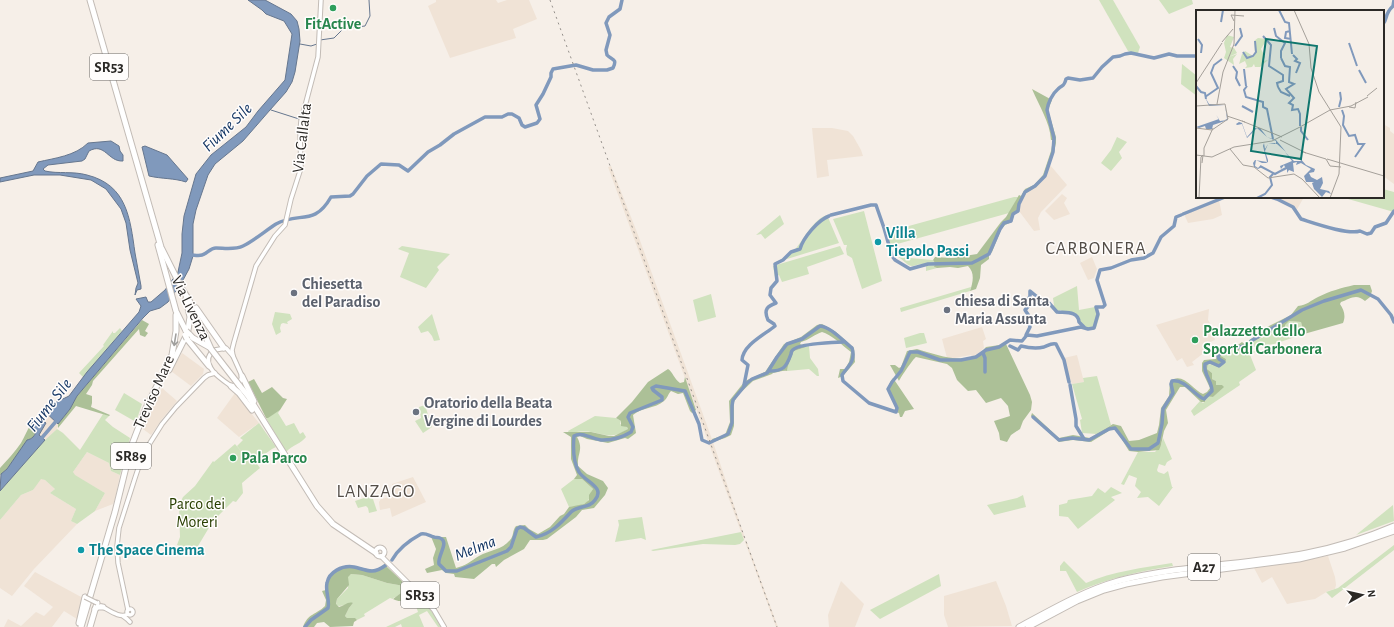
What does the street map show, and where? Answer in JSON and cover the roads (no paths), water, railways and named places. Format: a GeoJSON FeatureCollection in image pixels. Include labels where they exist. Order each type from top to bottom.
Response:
{"type":"FeatureCollection","features":[{"type":"Feature","properties":{"kind":"highway","name":"Via Livenza"},"geometry":{"type":"LineString","coordinates":[[89,1],[154,222],[175,310]]}},
{"type":"Feature","properties":{"kind":"highway","name":"Via Livenza"},"geometry":{"type":"LineString","coordinates":[[164,259],[189,300],[212,351]]}},
{"type":"Feature","properties":{"kind":"highway","name":"Treviso Mare"},"geometry":{"type":"LineString","coordinates":[[81,627],[116,515],[133,448],[141,426],[187,334],[190,317],[182,289]]}},
{"type":"Feature","properties":{"kind":"highway"},"geometry":{"type":"LineString","coordinates":[[189,300],[225,348]]}},
{"type":"Feature","properties":{"kind":"highway","name":"Treviso Mare"},"geometry":{"type":"LineString","coordinates":[[106,545],[113,509],[131,447],[139,424],[172,354],[176,330],[175,310]]}},
{"type":"Feature","properties":{"kind":"highway"},"geometry":{"type":"LineString","coordinates":[[175,310],[187,334],[209,366]]}},
{"type":"Feature","properties":{"kind":"highway","name":"Via Livenza"},"geometry":{"type":"LineString","coordinates":[[187,334],[207,345],[212,351]]}},
{"type":"Feature","properties":{"kind":"highway","name":"SR53"},"geometry":{"type":"LineString","coordinates":[[212,351],[236,385],[248,396],[317,506],[333,524],[368,548],[377,551]]}},
{"type":"Feature","properties":{"kind":"highway"},"geometry":{"type":"LineString","coordinates":[[242,376],[251,395],[271,428],[275,439]]}},
{"type":"Feature","properties":{"kind":"highway"},"geometry":{"type":"LineString","coordinates":[[236,385],[267,431],[275,439]]}},
{"type":"Feature","properties":{"kind":"highway","name":"A27"},"geometry":{"type":"LineString","coordinates":[[1019,627],[1083,594],[1117,582],[1163,572],[1307,553],[1363,538],[1394,526]]}},
{"type":"Feature","properties":{"kind":"highway","name":"A27"},"geometry":{"type":"LineString","coordinates":[[1028,627],[1077,601],[1104,590],[1126,584],[1157,578],[1299,559],[1345,548],[1394,531]]}},
{"type":"Feature","properties":{"kind":"highway"},"geometry":{"type":"LineString","coordinates":[[78,627],[85,597]]}},
{"type":"Feature","properties":{"kind":"highway"},"geometry":{"type":"LineString","coordinates":[[90,627],[97,603]]}},
{"type":"Feature","properties":{"kind":"highway"},"geometry":{"type":"LineString","coordinates":[[95,609],[98,607],[104,607]]}},
{"type":"Feature","properties":{"kind":"main road","name":"Via Callalta"},"geometry":{"type":"LineString","coordinates":[[233,356],[232,350],[234,342],[256,266],[282,229],[287,219],[291,199],[301,168],[301,121],[319,46],[321,0]]}},
{"type":"Feature","properties":{"kind":"main road"},"geometry":{"type":"LineString","coordinates":[[204,378],[209,366],[208,357],[212,351],[225,348],[234,342]]}},
{"type":"Feature","properties":{"kind":"main road"},"geometry":{"type":"LineString","coordinates":[[209,366],[214,373],[236,385],[242,376],[233,356],[225,348]]}},
{"type":"Feature","properties":{"kind":"main road"},"geometry":{"type":"LineString","coordinates":[[129,611],[119,569],[116,546],[119,528],[135,478],[144,454],[162,424],[176,407],[208,374],[214,373]]}},
{"type":"Feature","properties":{"kind":"main road"},"geometry":{"type":"LineString","coordinates":[[383,548],[385,550],[383,555],[378,556],[377,551],[383,548]]}},
{"type":"Feature","properties":{"kind":"main road","name":"SR53"},"geometry":{"type":"LineString","coordinates":[[383,555],[434,610],[444,627]]}},
{"type":"Feature","properties":{"kind":"main road"},"geometry":{"type":"LineString","coordinates":[[85,597],[127,618],[130,622]]}},
{"type":"Feature","properties":{"kind":"main road"},"geometry":{"type":"LineString","coordinates":[[117,614],[123,614],[129,611]]}},
{"type":"Feature","properties":{"kind":"main road"},"geometry":{"type":"LineString","coordinates":[[123,616],[129,611]]}},
{"type":"Feature","properties":{"kind":"water"},"geometry":{"type":"Polygon","coordinates":[[[248,0],[265,0],[291,14],[297,21],[300,41],[292,82],[286,92],[243,141],[215,164],[208,175],[196,210],[193,224],[193,256],[189,269],[182,282],[168,302],[160,308],[150,311],[143,318],[77,396],[70,409],[58,424],[42,409],[69,396],[87,372],[139,312],[141,306],[136,299],[146,297],[148,302],[151,302],[165,290],[178,272],[182,253],[184,216],[196,174],[211,155],[246,127],[285,80],[292,34],[284,21],[266,14],[248,0]]]}},
{"type":"Feature","properties":{"kind":"water"},"geometry":{"type":"Polygon","coordinates":[[[111,141],[119,146],[123,155],[123,161],[114,159],[103,150],[94,149],[89,151],[85,159],[82,161],[48,165],[43,169],[50,172],[87,175],[111,186],[118,195],[124,205],[131,227],[141,286],[141,289],[137,290],[135,295],[138,283],[130,250],[126,223],[121,209],[106,189],[91,180],[60,175],[34,175],[0,182],[0,178],[33,171],[38,162],[71,154],[88,143],[111,141]]]}},
{"type":"Feature","properties":{"kind":"water"},"geometry":{"type":"Polygon","coordinates":[[[145,146],[167,155],[188,179],[186,182],[149,176],[142,147],[145,146]]]}},
{"type":"Feature","properties":{"kind":"water"},"geometry":{"type":"Polygon","coordinates":[[[38,416],[46,423],[39,435],[45,440],[0,491],[1,474],[7,469],[27,440],[34,436],[36,431],[32,423],[38,416]]]}},
{"type":"Feature","properties":{"kind":"waterway"},"geometry":{"type":"LineString","coordinates":[[348,28],[365,26],[370,16],[369,0]]}},
{"type":"Feature","properties":{"kind":"waterway"},"geometry":{"type":"LineString","coordinates":[[190,255],[202,255],[214,248],[240,247],[284,220],[312,215],[325,206],[331,197],[350,196],[353,194],[367,176],[381,164],[399,165],[408,171],[428,152],[454,134],[485,117],[502,117],[512,114],[519,118],[522,125],[525,127],[537,123],[540,119],[536,105],[543,94],[553,69],[576,65],[593,70],[607,70],[613,68],[615,62],[607,55],[606,50],[610,35],[606,23],[609,17],[620,9],[622,0]]}},
{"type":"Feature","properties":{"kind":"waterway"},"geometry":{"type":"LineString","coordinates":[[1384,22],[1388,11],[1393,6],[1394,0]]}},
{"type":"Feature","properties":{"kind":"waterway"},"geometry":{"type":"LineString","coordinates":[[320,40],[334,38],[343,29]]}},
{"type":"Feature","properties":{"kind":"waterway"},"geometry":{"type":"LineString","coordinates":[[300,44],[311,46],[317,44]]}},
{"type":"Feature","properties":{"kind":"waterway"},"geometry":{"type":"LineString","coordinates":[[831,215],[876,205],[892,256],[895,260],[910,269],[928,264],[972,263],[989,254],[1004,223],[1011,221],[1013,214],[1018,211],[1019,204],[1025,192],[1035,186],[1045,176],[1053,152],[1054,138],[1047,110],[1052,96],[1064,84],[1066,79],[1080,80],[1093,78],[1113,57],[1125,54],[1131,53],[1154,58],[1169,54],[1177,56],[1196,56]]}},
{"type":"Feature","properties":{"kind":"waterway"},"geometry":{"type":"LineString","coordinates":[[271,110],[299,119]]}},
{"type":"Feature","properties":{"kind":"waterway"},"geometry":{"type":"LineString","coordinates":[[1183,214],[1223,198]]}},
{"type":"Feature","properties":{"kind":"waterway"},"geometry":{"type":"LineString","coordinates":[[1274,198],[1293,207],[1301,219],[1339,230],[1354,232],[1360,231],[1367,234],[1371,233],[1375,227],[1386,223],[1394,211]]}},
{"type":"Feature","properties":{"kind":"waterway","name":"Melma"},"geometry":{"type":"LineString","coordinates":[[392,560],[409,542],[421,534],[425,534],[443,540],[444,546],[439,564],[446,571],[457,571],[507,551],[511,547],[517,529],[520,527],[524,528],[536,537],[541,536],[555,528],[577,508],[590,505],[598,495],[598,491],[593,484],[579,472],[577,468],[574,454],[574,436],[584,435],[599,440],[607,440],[618,438],[631,432],[633,427],[628,417],[630,413],[662,400],[662,397],[652,388],[656,386],[685,391],[699,424],[702,440],[709,443],[728,434],[732,423],[733,400],[747,383],[752,379],[767,373],[787,344],[802,339],[820,326],[833,332],[852,348],[852,360],[842,375],[843,381],[869,403],[896,412],[897,408],[888,389],[901,371],[910,352],[918,352],[940,360],[961,360],[976,357],[986,350],[999,347],[1010,340],[1022,341],[1027,335],[1037,336],[1081,327],[1088,329],[1094,328],[1098,314],[1096,307],[1103,307],[1105,305],[1097,280],[1100,270],[1111,268],[1131,260],[1144,258],[1153,253],[1161,237],[1174,226],[1176,217],[1181,215]]}},
{"type":"Feature","properties":{"kind":"waterway"},"geometry":{"type":"LineString","coordinates":[[744,385],[748,365],[742,360],[743,355],[750,345],[775,326],[768,320],[766,313],[767,308],[776,303],[770,295],[771,288],[777,281],[775,264],[783,260],[791,252],[800,249],[804,240],[812,230],[820,221],[829,216]]}},
{"type":"Feature","properties":{"kind":"waterway"},"geometry":{"type":"LineString","coordinates":[[1251,341],[1302,310],[1324,301],[1361,290],[1378,299],[1391,315],[1394,322]]}},
{"type":"Feature","properties":{"kind":"waterway"},"geometry":{"type":"LineString","coordinates":[[1026,335],[1030,327],[1028,320],[1029,316],[1025,310],[1031,303],[1028,300],[1030,291],[1041,300]]}},
{"type":"Feature","properties":{"kind":"waterway"},"geometry":{"type":"LineString","coordinates":[[1043,301],[1049,303],[1057,312],[1074,314],[1084,327]]}},
{"type":"Feature","properties":{"kind":"waterway"},"geometry":{"type":"LineString","coordinates":[[769,371],[778,370],[786,366],[792,350],[798,347],[843,342]]}},
{"type":"Feature","properties":{"kind":"waterway"},"geometry":{"type":"LineString","coordinates":[[1010,346],[1018,350],[1021,346],[1038,348],[1056,344],[1064,360],[1069,382]]}},
{"type":"Feature","properties":{"kind":"waterway"},"geometry":{"type":"LineString","coordinates":[[1033,417],[1059,440],[1072,438],[1089,440],[1109,429],[1115,428],[1131,449],[1149,449],[1158,443],[1163,409],[1173,393],[1171,384],[1172,381],[1181,382],[1204,399],[1212,391],[1211,384],[1205,371],[1205,364],[1210,362],[1219,366],[1224,362],[1219,359],[1218,356],[1220,353],[1227,349],[1245,346]]}},
{"type":"Feature","properties":{"kind":"waterway"},"geometry":{"type":"LineString","coordinates":[[983,353],[985,358],[985,372]]}},
{"type":"Feature","properties":{"kind":"waterway"},"geometry":{"type":"LineString","coordinates":[[1070,385],[1076,426],[1084,439]]}},
{"type":"Feature","properties":{"kind":"waterway","name":"Fiume Sile"},"geometry":{"type":"LineString","coordinates":[[40,440],[58,419]]}},
{"type":"Feature","properties":{"kind":"waterway","name":"Melma"},"geometry":{"type":"LineString","coordinates":[[305,627],[311,620],[328,608],[327,583],[328,579],[333,573],[345,567],[354,567],[367,571],[374,571],[386,565]]}},
{"type":"Feature","properties":{"kind":"railway"},"geometry":{"type":"LineString","coordinates":[[550,0],[777,627]]}},
{"type":"Feature","properties":{"kind":"place","name":"FitActive"},"geometry":{"type":"Point","coordinates":[333,8]}},
{"type":"Feature","properties":{"kind":"place","name":"Villa Tiepolo Passi"},"geometry":{"type":"Point","coordinates":[878,242]}},
{"type":"Feature","properties":{"kind":"place","name":"Chiesetta del Paradiso"},"geometry":{"type":"Point","coordinates":[294,293]}},
{"type":"Feature","properties":{"kind":"place","name":"chiesa di Santa Maria Assunta"},"geometry":{"type":"Point","coordinates":[947,310]}},
{"type":"Feature","properties":{"kind":"place","name":"Palazzetto dello Sport di Carbonera"},"geometry":{"type":"Point","coordinates":[1195,340]}},
{"type":"Feature","properties":{"kind":"place","name":"Oratorio della Beata Vergine di Lourdes"},"geometry":{"type":"Point","coordinates":[416,412]}},
{"type":"Feature","properties":{"kind":"place","name":"Pala Parco"},"geometry":{"type":"Point","coordinates":[233,458]}},
{"type":"Feature","properties":{"kind":"place","name":"The Space Cinema"},"geometry":{"type":"Point","coordinates":[81,550]}},
{"type":"Feature","properties":{"kind":"district","name":"CARBONERA"},"geometry":{"type":"Point","coordinates":[1096,249]}},
{"type":"Feature","properties":{"kind":"district","name":"LANZAGO"},"geometry":{"type":"Point","coordinates":[376,492]}},
{"type":"Feature","properties":{"kind":"park label","name":"Parco dei Moreri"},"geometry":{"type":"Point","coordinates":[197,513]}}]}
